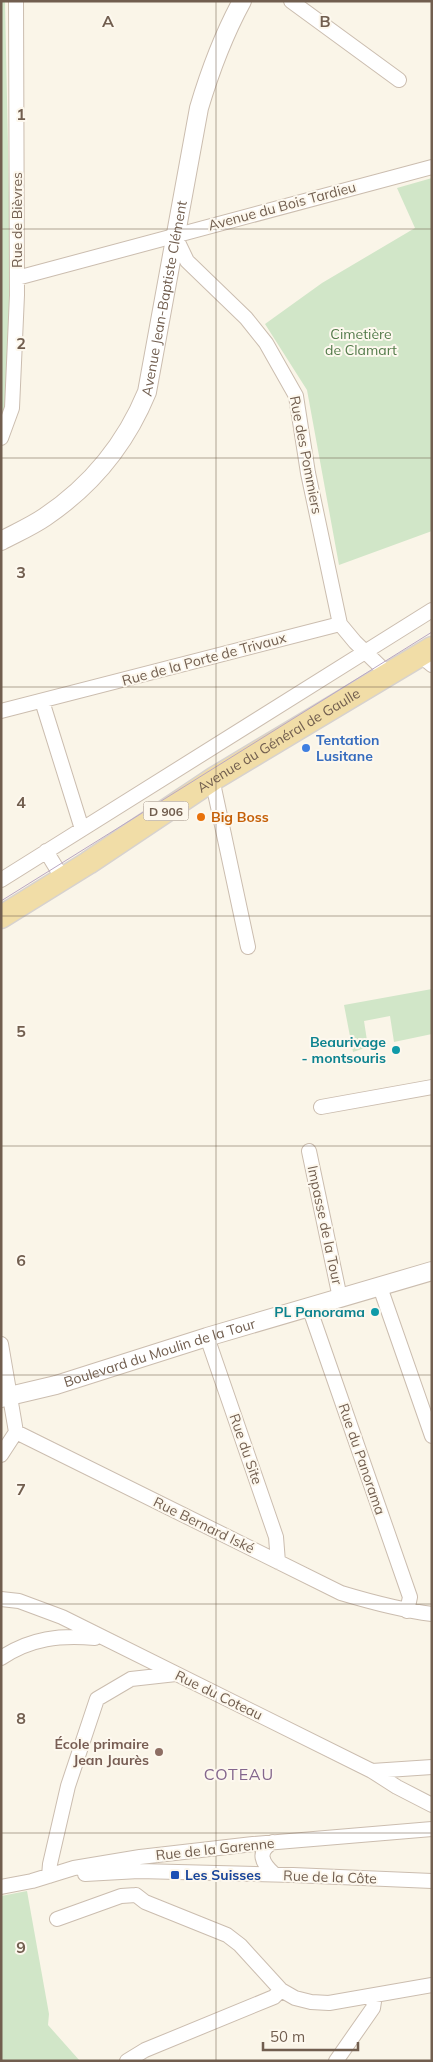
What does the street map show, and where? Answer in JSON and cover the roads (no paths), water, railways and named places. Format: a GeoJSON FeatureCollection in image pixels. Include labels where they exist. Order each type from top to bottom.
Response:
{"type":"FeatureCollection","features":[{"type":"Feature","properties":{"kind":"main road","name":"Avenue du Général de Gaulle"},"geometry":{"type":"LineString","coordinates":[[1,917],[63,879],[215,778],[388,674],[428,656]]}},
{"type":"Feature","properties":{"kind":"street","name":"Rue de Bièvres"},"geometry":{"type":"LineString","coordinates":[[1,438],[12,408],[17,278],[16,1]]}},
{"type":"Feature","properties":{"kind":"street","name":"Avenue Jean-Baptiste Clément"},"geometry":{"type":"LineString","coordinates":[[1,541],[44,518],[81,488],[93,477],[122,441],[136,419],[146,392],[197,118],[209,72],[242,1]]}},
{"type":"Feature","properties":{"kind":"street"},"geometry":{"type":"LineString","coordinates":[[291,1],[399,80]]}},
{"type":"Feature","properties":{"kind":"street","name":"Avenue du Bois Tardieu"},"geometry":{"type":"LineString","coordinates":[[17,278],[432,167]]}},
{"type":"Feature","properties":{"kind":"street","name":"Rue des Pommiers"},"geometry":{"type":"LineString","coordinates":[[175,236],[187,261],[246,318],[266,343],[296,396],[308,473],[340,624]]}},
{"type":"Feature","properties":{"kind":"street","name":"Avenue du Général de Gaulle"},"geometry":{"type":"LineString","coordinates":[[1,880],[432,610]]}},
{"type":"Feature","properties":{"kind":"street"},"geometry":{"type":"LineString","coordinates":[[340,624],[388,674]]}},
{"type":"Feature","properties":{"kind":"street","name":"Rue de la Porte de Trivaux"},"geometry":{"type":"LineString","coordinates":[[1,712],[340,624]]}},
{"type":"Feature","properties":{"kind":"street"},"geometry":{"type":"LineString","coordinates":[[42,701],[82,829]]}},
{"type":"Feature","properties":{"kind":"street"},"geometry":{"type":"LineString","coordinates":[[215,778],[214,788],[248,947]]}},
{"type":"Feature","properties":{"kind":"street"},"geometry":{"type":"LineString","coordinates":[[46,851],[63,879]]}},
{"type":"Feature","properties":{"kind":"street"},"geometry":{"type":"LineString","coordinates":[[321,1107],[432,1087]]}},
{"type":"Feature","properties":{"kind":"street","name":"Impasse de la Tour"},"geometry":{"type":"LineString","coordinates":[[309,1151],[340,1298]]}},
{"type":"Feature","properties":{"kind":"street","name":"Boulevard du Moulin de la Tour"},"geometry":{"type":"LineString","coordinates":[[6,1397],[56,1385],[207,1337],[432,1271]]}},
{"type":"Feature","properties":{"kind":"street"},"geometry":{"type":"LineString","coordinates":[[380,1286],[432,1436]]}},
{"type":"Feature","properties":{"kind":"street","name":"Rue du Panorama"},"geometry":{"type":"LineString","coordinates":[[309,1307],[410,1597],[407,1611]]}},
{"type":"Feature","properties":{"kind":"street","name":"Rue du Site"},"geometry":{"type":"LineString","coordinates":[[207,1337],[276,1537],[278,1562]]}},
{"type":"Feature","properties":{"kind":"street"},"geometry":{"type":"LineString","coordinates":[[1,1344],[6,1397],[16,1432],[1,1455]]}},
{"type":"Feature","properties":{"kind":"street","name":"Rue Bernard Iské"},"geometry":{"type":"LineString","coordinates":[[16,1432],[340,1593],[407,1611],[432,1614]]}},
{"type":"Feature","properties":{"kind":"street","name":"Rue du Coteau"},"geometry":{"type":"LineString","coordinates":[[1,1599],[19,1601],[53,1614],[372,1771],[397,1787],[432,1805]]}},
{"type":"Feature","properties":{"kind":"street"},"geometry":{"type":"LineString","coordinates":[[1,1658],[16,1648],[33,1641],[72,1636],[104,1639]]}},
{"type":"Feature","properties":{"kind":"street"},"geometry":{"type":"LineString","coordinates":[[1,1887],[49,1876],[50,1864],[68,1786],[97,1699],[131,1679],[177,1674]]}},
{"type":"Feature","properties":{"kind":"street"},"geometry":{"type":"LineString","coordinates":[[372,1771],[432,1766]]}},
{"type":"Feature","properties":{"kind":"street","name":"Rue de la Garenne"},"geometry":{"type":"LineString","coordinates":[[139,1864],[273,1842],[432,1829]]}},
{"type":"Feature","properties":{"kind":"street"},"geometry":{"type":"LineString","coordinates":[[273,1842],[266,1846],[263,1855],[264,1865],[274,1874]]}},
{"type":"Feature","properties":{"kind":"street"},"geometry":{"type":"LineString","coordinates":[[136,1895],[139,1864]]}},
{"type":"Feature","properties":{"kind":"street","name":"Rue de la Côte"},"geometry":{"type":"LineString","coordinates":[[49,1876],[139,1864],[274,1874],[432,1881]]}},
{"type":"Feature","properties":{"kind":"street"},"geometry":{"type":"LineString","coordinates":[[56,1920],[121,1896],[136,1895],[145,1902],[226,1935],[240,1945],[281,1990],[295,1998],[311,2002],[329,2003],[432,1985]]}},
{"type":"Feature","properties":{"kind":"street"},"geometry":{"type":"LineString","coordinates":[[127,2061],[145,2050],[274,1997],[281,1990]]}},
{"type":"Feature","properties":{"kind":"street"},"geometry":{"type":"LineString","coordinates":[[336,2061],[373,2008],[375,1995]]}},
{"type":"Feature","properties":{"kind":"tram line"},"geometry":{"type":"LineString","coordinates":[[1,901],[432,632]]}},
{"type":"Feature","properties":{"kind":"place","name":"Tentation Lusitane"},"geometry":{"type":"Point","coordinates":[306,748]}},
{"type":"Feature","properties":{"kind":"place","name":"Big Boss"},"geometry":{"type":"Point","coordinates":[201,817]}},
{"type":"Feature","properties":{"kind":"place","name":"Beaurivage - montsouris"},"geometry":{"type":"Point","coordinates":[396,1050]}},
{"type":"Feature","properties":{"kind":"place","name":"PL Panorama"},"geometry":{"type":"Point","coordinates":[375,1312]}},
{"type":"Feature","properties":{"kind":"place","name":"École primaire Jean Jaurès"},"geometry":{"type":"Point","coordinates":[159,1752]}},
{"type":"Feature","properties":{"kind":"place","name":"Les Suisses"},"geometry":{"type":"Point","coordinates":[175,1875]}},
{"type":"Feature","properties":{"kind":"district","name":"COTEAU"},"geometry":{"type":"Point","coordinates":[239,1774]}},
{"type":"Feature","properties":{"kind":"park label","name":"Cimetière de Clamart"},"geometry":{"type":"Point","coordinates":[361,342]}}]}
